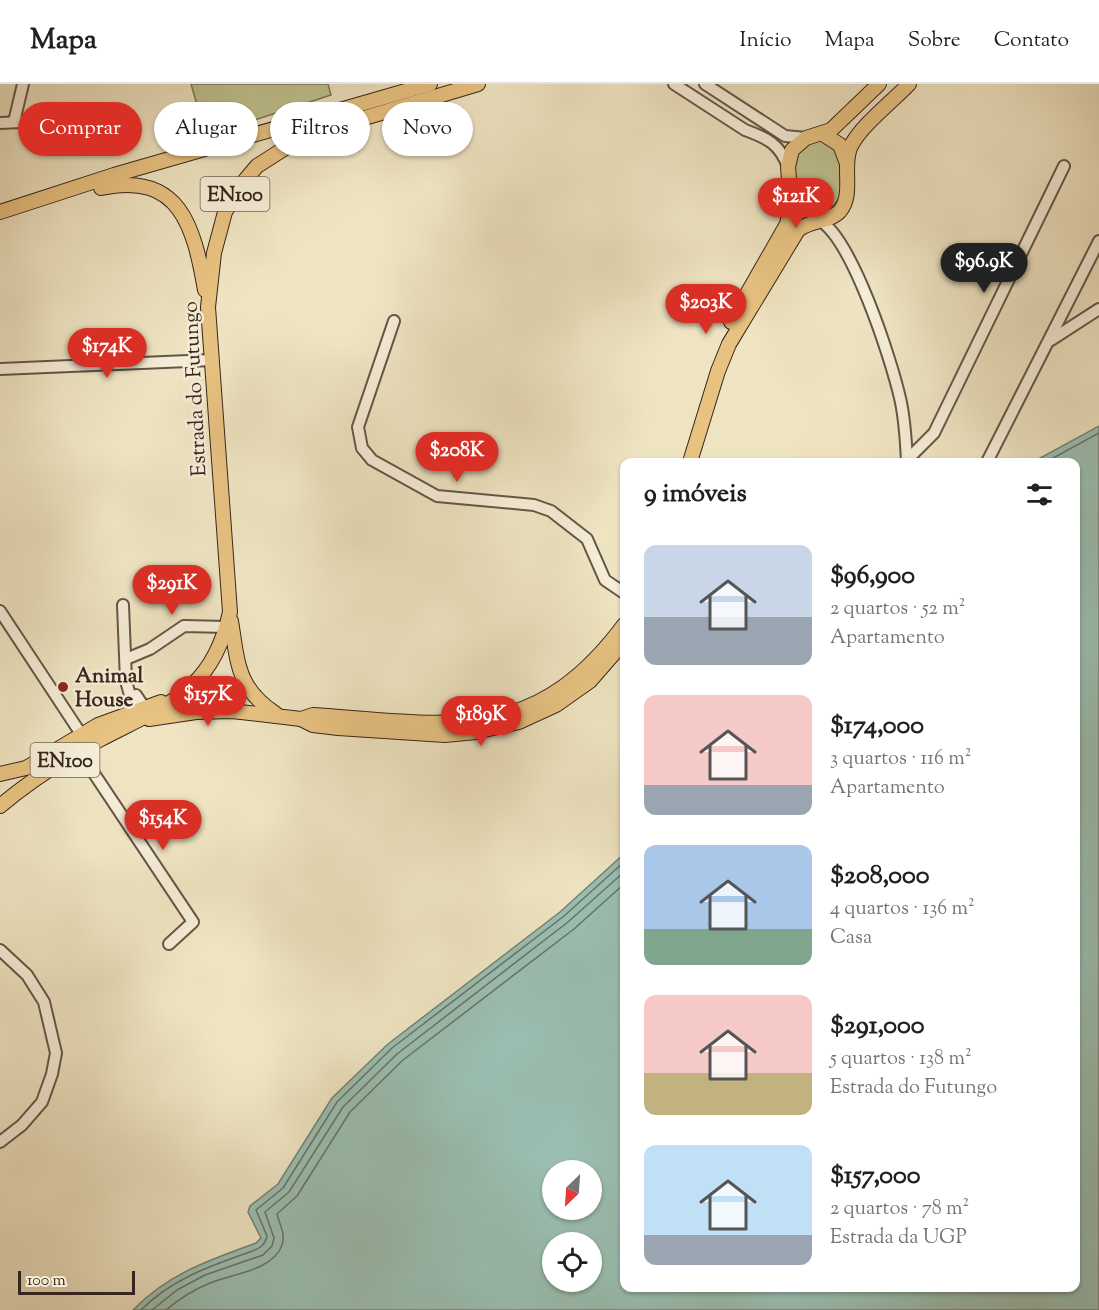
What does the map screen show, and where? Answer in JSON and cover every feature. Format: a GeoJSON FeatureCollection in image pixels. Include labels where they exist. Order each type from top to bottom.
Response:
{"type":"FeatureCollection","features":[{"type":"Feature","properties":{"kind":"main road","name":"EN100"},"geometry":{"type":"LineString","coordinates":[[0,212],[114,176],[430,84]]}},
{"type":"Feature","properties":{"kind":"main road","name":"Estrada do Futungo"},"geometry":{"type":"LineString","coordinates":[[0,774],[33,765],[81,734],[178,697],[207,671],[220,648],[230,612],[208,307],[214,253],[225,212],[246,179],[257,166],[312,133],[478,84]]}},
{"type":"Feature","properties":{"kind":"main road"},"geometry":{"type":"LineString","coordinates":[[682,458],[718,346],[785,231],[791,204],[788,167],[792,150],[807,138],[823,134],[838,125],[879,84]]}},
{"type":"Feature","properties":{"kind":"main road"},"geometry":{"type":"LineString","coordinates":[[846,161],[853,142],[909,84]]}},
{"type":"Feature","properties":{"kind":"main road"},"geometry":{"type":"LineString","coordinates":[[691,458],[718,371],[729,344],[794,235],[804,225],[840,210],[847,193],[846,161],[840,145],[823,134]]}},
{"type":"Feature","properties":{"kind":"main road"},"geometry":{"type":"LineString","coordinates":[[37,201],[123,184],[145,186],[161,192],[177,206],[190,225],[198,249],[208,307]]}},
{"type":"Feature","properties":{"kind":"main road"},"geometry":{"type":"LineString","coordinates":[[791,204],[805,216],[819,220]]}},
{"type":"Feature","properties":{"kind":"main road"},"geometry":{"type":"LineString","coordinates":[[230,612],[242,679],[255,699],[278,716]]}},
{"type":"Feature","properties":{"kind":"main road"},"geometry":{"type":"LineString","coordinates":[[301,719],[313,715],[464,724],[513,713],[552,696],[582,673],[597,659],[620,630]]}},
{"type":"Feature","properties":{"kind":"main road"},"geometry":{"type":"LineString","coordinates":[[138,713],[210,711],[301,719],[313,725],[330,727],[445,735],[505,726],[543,711],[590,681],[620,647]]}},
{"type":"Feature","properties":{"kind":"main road","name":"Estrada do Futungo"},"geometry":{"type":"LineString","coordinates":[[0,806],[138,713]]}},
{"type":"Feature","properties":{"kind":"street"},"geometry":{"type":"LineString","coordinates":[[14,122],[23,84]]}},
{"type":"Feature","properties":{"kind":"street"},"geometry":{"type":"LineString","coordinates":[[674,84],[745,130],[759,134],[778,146],[788,167]]}},
{"type":"Feature","properties":{"kind":"street"},"geometry":{"type":"LineString","coordinates":[[705,84],[785,136],[807,138]]}},
{"type":"Feature","properties":{"kind":"street"},"geometry":{"type":"LineString","coordinates":[[0,123],[18,122]]}},
{"type":"Feature","properties":{"kind":"street"},"geometry":{"type":"LineString","coordinates":[[910,458],[930,438],[1064,166]]}},
{"type":"Feature","properties":{"kind":"street"},"geometry":{"type":"LineString","coordinates":[[838,236],[840,210]]}},
{"type":"Feature","properties":{"kind":"street"},"geometry":{"type":"LineString","coordinates":[[819,220],[838,236],[880,335],[900,399],[906,429],[908,458]]}},
{"type":"Feature","properties":{"kind":"street"},"geometry":{"type":"LineString","coordinates":[[989,458],[1099,241]]}},
{"type":"Feature","properties":{"kind":"street"},"geometry":{"type":"LineString","coordinates":[[1050,341],[1099,309]]}},
{"type":"Feature","properties":{"kind":"street"},"geometry":{"type":"LineString","coordinates":[[394,321],[358,427],[362,448],[372,460],[437,496],[534,505],[551,511],[587,539],[605,580],[620,589]]}},
{"type":"Feature","properties":{"kind":"street"},"geometry":{"type":"LineString","coordinates":[[0,369],[212,360]]}},
{"type":"Feature","properties":{"kind":"street"},"geometry":{"type":"LineString","coordinates":[[906,429],[911,437],[920,440],[930,438]]}},
{"type":"Feature","properties":{"kind":"street"},"geometry":{"type":"LineString","coordinates":[[123,605],[126,659],[138,713]]}},
{"type":"Feature","properties":{"kind":"street"},"geometry":{"type":"LineString","coordinates":[[0,611],[81,734]]}},
{"type":"Feature","properties":{"kind":"street"},"geometry":{"type":"LineString","coordinates":[[126,659],[143,653],[184,626],[227,627]]}},
{"type":"Feature","properties":{"kind":"street"},"geometry":{"type":"LineString","coordinates":[[131,689],[138,713]]}},
{"type":"Feature","properties":{"kind":"street"},"geometry":{"type":"LineString","coordinates":[[79,751],[193,922],[169,944]]}},
{"type":"Feature","properties":{"kind":"street"},"geometry":{"type":"LineString","coordinates":[[0,950],[27,975],[44,1002],[56,1053],[52,1074],[42,1102],[22,1125],[0,1142]]}},
{"type":"Feature","properties":{"kind":"green space"},"geometry":{"type":"Polygon","coordinates":[[[191,84],[328,84],[331,95],[310,102],[270,102],[270,115],[258,119],[258,102],[196,102],[191,84]]]}},
{"type":"Feature","properties":{"kind":"green space"},"geometry":{"type":"Polygon","coordinates":[[[814,139],[823,141],[836,150],[843,169],[843,185],[839,198],[831,208],[822,213],[812,213],[803,207],[795,186],[795,154],[814,139]]]}},
{"type":"Feature","properties":{"kind":"water"},"geometry":{"type":"Polygon","coordinates":[[[1099,426],[1099,1310],[133,1310],[146,1297],[175,1277],[206,1262],[256,1243],[261,1238],[248,1212],[250,1206],[278,1184],[332,1098],[388,1044],[560,912],[620,858],[620,1292],[1080,1292],[1080,458],[1040,458],[1099,426]]]}},
{"type":"Feature","properties":{"kind":"place","name":"Animal House"},"geometry":{"type":"Point","coordinates":[63,687]}}]}
